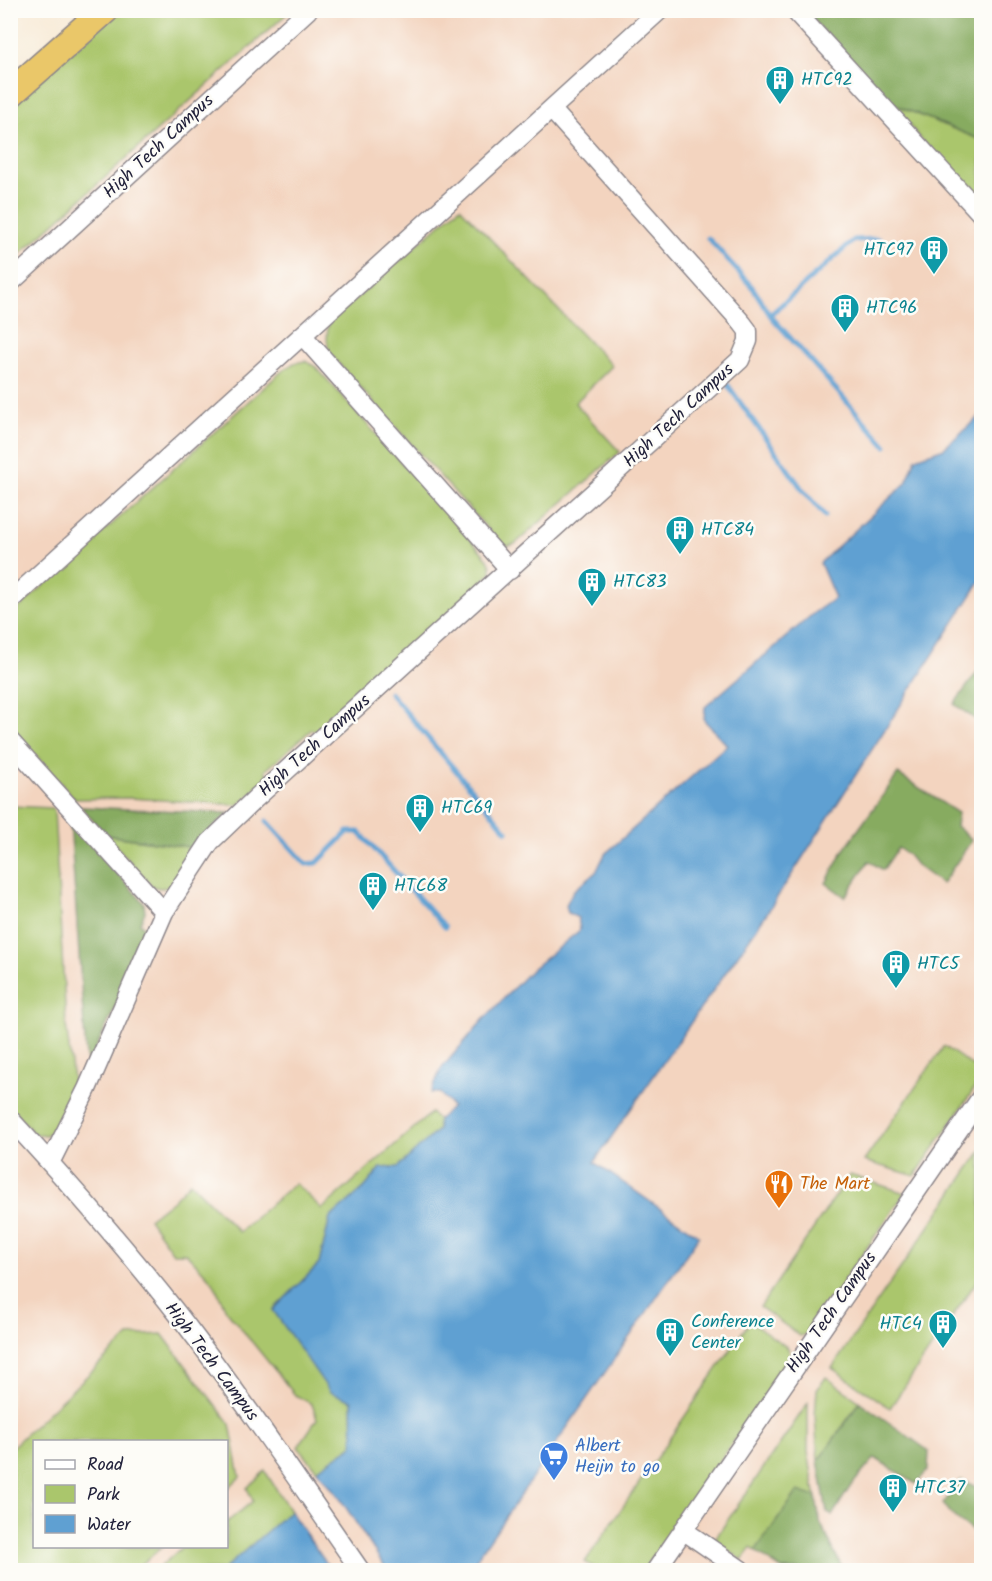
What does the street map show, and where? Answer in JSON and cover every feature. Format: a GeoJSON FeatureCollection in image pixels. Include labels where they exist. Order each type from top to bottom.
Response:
{"type":"FeatureCollection","features":[{"type":"Feature","properties":{"kind":"highway"},"geometry":{"type":"LineString","coordinates":[[10,94],[105,10]]}},
{"type":"Feature","properties":{"kind":"street","name":"High Tech Campus"},"geometry":{"type":"LineString","coordinates":[[10,283],[308,10]]}},
{"type":"Feature","properties":{"kind":"street"},"geometry":{"type":"LineString","coordinates":[[10,602],[660,10]]}},
{"type":"Feature","properties":{"kind":"street"},"geometry":{"type":"LineString","coordinates":[[794,10],[981,215]]}},
{"type":"Feature","properties":{"kind":"street","name":"High Tech Campus"},"geometry":{"type":"LineString","coordinates":[[50,1163],[87,1089],[164,912],[210,842],[740,360],[748,341],[748,331],[742,323],[552,110]]}},
{"type":"Feature","properties":{"kind":"street"},"geometry":{"type":"LineString","coordinates":[[303,336],[510,570]]}},
{"type":"Feature","properties":{"kind":"street"},"geometry":{"type":"LineString","coordinates":[[10,741],[164,912]]}},
{"type":"Feature","properties":{"kind":"street","name":"High Tech Campus"},"geometry":{"type":"LineString","coordinates":[[656,1570],[981,1096]]}},
{"type":"Feature","properties":{"kind":"street","name":"High Tech Campus"},"geometry":{"type":"LineString","coordinates":[[10,1119],[102,1222],[179,1317],[360,1570]]}},
{"type":"Feature","properties":{"kind":"street"},"geometry":{"type":"LineString","coordinates":[[683,1530],[741,1570]]}},
{"type":"Feature","properties":{"kind":"shaded area"},"geometry":{"type":"Polygon","coordinates":[[[213,11],[981,11],[981,1570],[11,1570],[10,191],[213,11]]]}},
{"type":"Feature","properties":{"kind":"green space"},"geometry":{"type":"Polygon","coordinates":[[[118,11],[290,11],[11,262],[10,105],[118,11]]]}},
{"type":"Feature","properties":{"kind":"green space"},"geometry":{"type":"Polygon","coordinates":[[[805,11],[981,11],[981,140],[888,102],[805,11]]]}},
{"type":"Feature","properties":{"kind":"green space"},"geometry":{"type":"Polygon","coordinates":[[[888,102],[981,140],[981,206],[888,102]]]}},
{"type":"Feature","properties":{"kind":"green space"},"geometry":{"type":"Polygon","coordinates":[[[460,207],[612,366],[575,403],[620,452],[515,544],[504,547],[329,353],[327,339],[328,323],[460,207]]]}},
{"type":"Feature","properties":{"kind":"green space"},"geometry":{"type":"Polygon","coordinates":[[[305,361],[316,367],[488,559],[491,573],[317,734],[312,729],[265,771],[270,777],[238,805],[130,798],[75,799],[11,728],[10,616],[281,372],[294,363],[305,361]]]}},
{"type":"Feature","properties":{"kind":"green space"},"geometry":{"type":"Polygon","coordinates":[[[981,667],[981,723],[954,704],[981,667]]]}},
{"type":"Feature","properties":{"kind":"green space"},"geometry":{"type":"Polygon","coordinates":[[[898,774],[958,813],[956,826],[972,840],[942,884],[898,848],[883,870],[869,861],[845,897],[826,883],[843,851],[898,774]]]}},
{"type":"Feature","properties":{"kind":"green space"},"geometry":{"type":"Polygon","coordinates":[[[10,806],[52,808],[54,810],[66,1024],[75,1095],[56,1130],[44,1136],[33,1133],[11,1107],[10,806]]]}},
{"type":"Feature","properties":{"kind":"green space"},"geometry":{"type":"Polygon","coordinates":[[[81,807],[229,813],[209,831],[195,848],[106,835],[81,807]]]}},
{"type":"Feature","properties":{"kind":"green space"},"geometry":{"type":"Polygon","coordinates":[[[70,821],[144,903],[145,912],[140,923],[150,935],[89,1063],[86,1058],[70,821]]]}},
{"type":"Feature","properties":{"kind":"green space"},"geometry":{"type":"Polygon","coordinates":[[[106,835],[195,848],[179,878],[168,887],[161,888],[152,886],[106,835]]]}},
{"type":"Feature","properties":{"kind":"green space"},"geometry":{"type":"Polygon","coordinates":[[[944,1046],[981,1072],[981,1079],[915,1176],[864,1161],[944,1046]]]}},
{"type":"Feature","properties":{"kind":"green space"},"geometry":{"type":"Polygon","coordinates":[[[431,1113],[438,1120],[438,1130],[398,1167],[381,1168],[365,1187],[330,1218],[319,1264],[273,1310],[352,1401],[353,1445],[317,1470],[298,1447],[317,1419],[312,1404],[295,1395],[226,1310],[213,1282],[186,1253],[173,1253],[149,1219],[173,1200],[190,1182],[239,1232],[295,1183],[322,1209],[431,1113]]]}},
{"type":"Feature","properties":{"kind":"green space"},"geometry":{"type":"Polygon","coordinates":[[[981,1151],[981,1275],[890,1408],[832,1368],[981,1151]]]}},
{"type":"Feature","properties":{"kind":"green space"},"geometry":{"type":"Polygon","coordinates":[[[850,1175],[905,1193],[807,1334],[800,1336],[760,1307],[850,1175]]]}},
{"type":"Feature","properties":{"kind":"green space"},"geometry":{"type":"Polygon","coordinates":[[[750,1321],[788,1348],[789,1362],[644,1570],[598,1570],[585,1562],[750,1321]]]}},
{"type":"Feature","properties":{"kind":"green space"},"geometry":{"type":"Polygon","coordinates":[[[162,1334],[230,1424],[240,1477],[228,1488],[228,1440],[33,1440],[33,1548],[161,1548],[135,1570],[11,1570],[11,1448],[129,1336],[162,1334]]]}},
{"type":"Feature","properties":{"kind":"green space"},"geometry":{"type":"Polygon","coordinates":[[[826,1377],[860,1402],[818,1461],[815,1415],[817,1390],[826,1377]]]}},
{"type":"Feature","properties":{"kind":"green space"},"geometry":{"type":"Polygon","coordinates":[[[860,1402],[929,1451],[928,1470],[916,1484],[875,1458],[850,1487],[832,1516],[827,1512],[818,1461],[860,1402]]]}},
{"type":"Feature","properties":{"kind":"green space"},"geometry":{"type":"Polygon","coordinates":[[[808,1403],[808,1452],[820,1522],[843,1570],[783,1570],[751,1548],[742,1560],[714,1540],[808,1403]]]}},
{"type":"Feature","properties":{"kind":"green space"},"geometry":{"type":"Polygon","coordinates":[[[265,1471],[290,1511],[223,1570],[157,1570],[181,1548],[228,1548],[228,1521],[253,1501],[247,1488],[265,1471]]]}},
{"type":"Feature","properties":{"kind":"green space"},"geometry":{"type":"Polygon","coordinates":[[[961,1480],[981,1489],[981,1537],[956,1519],[943,1504],[961,1480]]]}},
{"type":"Feature","properties":{"kind":"green space"},"geometry":{"type":"Polygon","coordinates":[[[798,1491],[816,1497],[820,1522],[843,1570],[783,1570],[755,1551],[798,1491]]]}},
{"type":"Feature","properties":{"kind":"water"},"geometry":{"type":"Polygon","coordinates":[[[981,415],[981,580],[767,913],[594,1162],[699,1236],[469,1570],[387,1570],[339,1497],[317,1470],[353,1445],[352,1401],[330,1392],[273,1310],[319,1264],[330,1218],[365,1187],[381,1168],[398,1167],[438,1130],[438,1120],[452,1107],[440,1093],[431,1093],[441,1069],[483,1020],[532,969],[580,930],[578,918],[568,913],[566,905],[573,891],[596,872],[605,854],[727,745],[704,720],[705,707],[815,612],[835,598],[820,563],[906,483],[916,458],[944,448],[981,415]]]}},
{"type":"Feature","properties":{"kind":"water"},"geometry":{"type":"Polygon","coordinates":[[[290,1511],[331,1570],[223,1570],[290,1511]]]}},
{"type":"Feature","properties":{"kind":"waterway"},"geometry":{"type":"LineString","coordinates":[[708,238],[753,288],[770,315],[886,446]]}},
{"type":"Feature","properties":{"kind":"waterway"},"geometry":{"type":"LineString","coordinates":[[770,315],[854,240],[879,239]]}},
{"type":"Feature","properties":{"kind":"waterway"},"geometry":{"type":"LineString","coordinates":[[727,384],[802,489],[825,516]]}},
{"type":"Feature","properties":{"kind":"waterway"},"geometry":{"type":"LineString","coordinates":[[390,693],[507,831]]}},
{"type":"Feature","properties":{"kind":"waterway"},"geometry":{"type":"LineString","coordinates":[[267,821],[306,864],[317,863],[348,832],[359,832],[445,927]]}},
{"type":"Feature","properties":{"kind":"place","name":"HTC92"},"geometry":{"type":"Point","coordinates":[780,106]}},
{"type":"Feature","properties":{"kind":"place","name":"HTC97"},"geometry":{"type":"Point","coordinates":[934,276]}},
{"type":"Feature","properties":{"kind":"place","name":"HTC96"},"geometry":{"type":"Point","coordinates":[845,334]}},
{"type":"Feature","properties":{"kind":"place","name":"HTC84"},"geometry":{"type":"Point","coordinates":[680,556]}},
{"type":"Feature","properties":{"kind":"place","name":"HTC83"},"geometry":{"type":"Point","coordinates":[592,608]}},
{"type":"Feature","properties":{"kind":"place","name":"HTC69"},"geometry":{"type":"Point","coordinates":[420,834]}},
{"type":"Feature","properties":{"kind":"place","name":"HTC68"},"geometry":{"type":"Point","coordinates":[373,912]}},
{"type":"Feature","properties":{"kind":"place","name":"HTC5"},"geometry":{"type":"Point","coordinates":[896,990]}},
{"type":"Feature","properties":{"kind":"place","name":"The Mart"},"geometry":{"type":"Point","coordinates":[779,1210]}},
{"type":"Feature","properties":{"kind":"place","name":"HTC4"},"geometry":{"type":"Point","coordinates":[943,1350]}},
{"type":"Feature","properties":{"kind":"place","name":"Conference Center"},"geometry":{"type":"Point","coordinates":[670,1358]}},
{"type":"Feature","properties":{"kind":"place","name":"Albert Heijn to go"},"geometry":{"type":"Point","coordinates":[554,1482]}},
{"type":"Feature","properties":{"kind":"place","name":"HTC37"},"geometry":{"type":"Point","coordinates":[893,1514]}}]}
